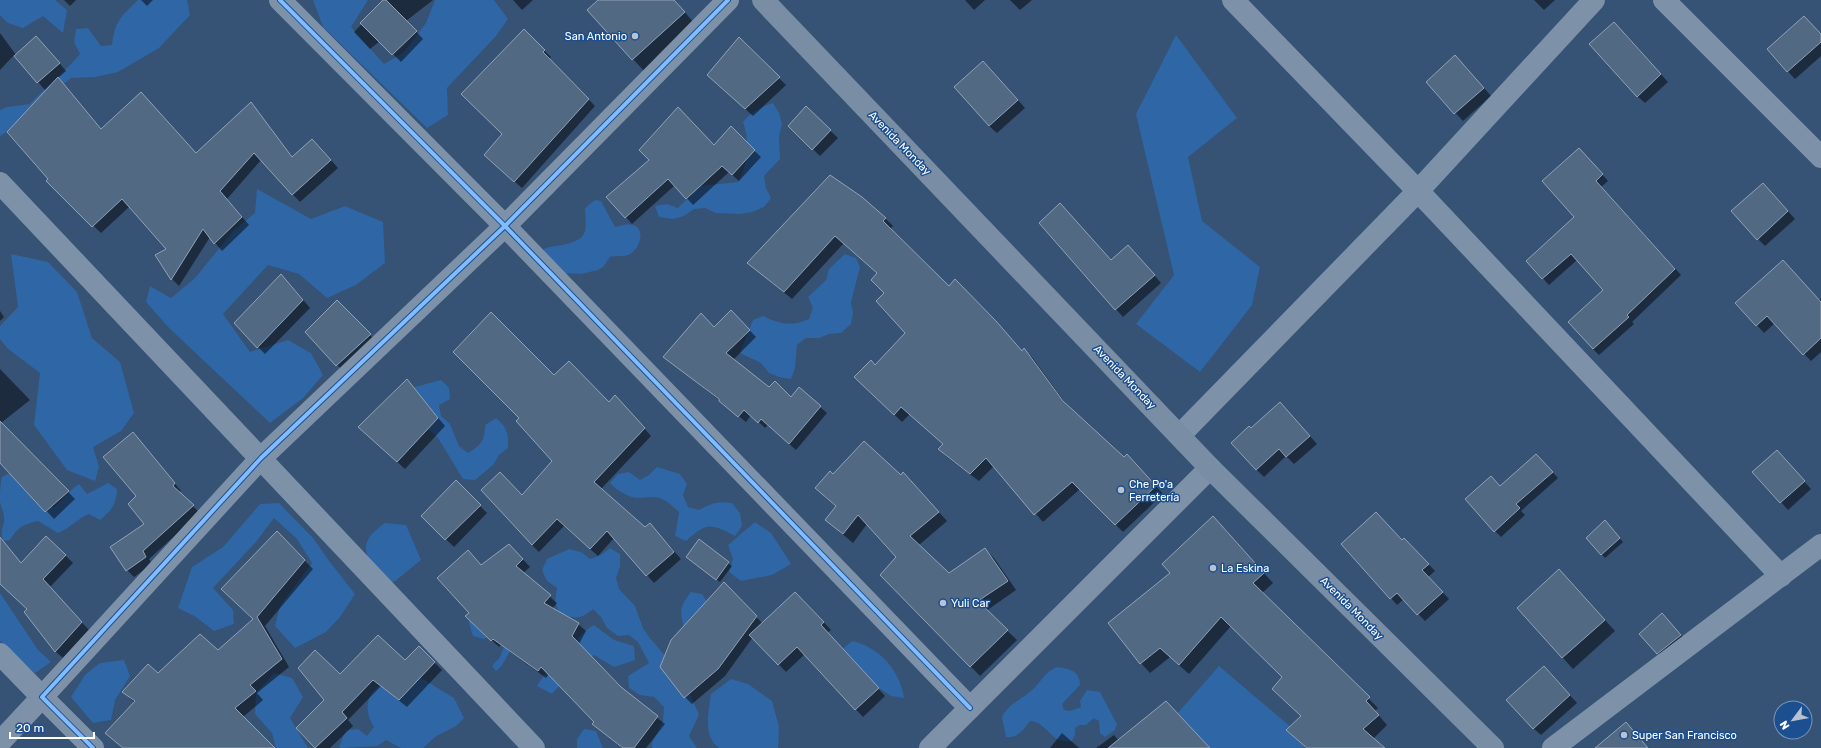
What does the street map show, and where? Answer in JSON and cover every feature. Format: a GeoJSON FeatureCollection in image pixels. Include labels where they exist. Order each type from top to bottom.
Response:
{"type":"FeatureCollection","features":[{"type":"Feature","properties":{"kind":"main road","name":"Avenida Monday"},"geometry":{"type":"LineString","coordinates":[[763,0],[1210,468],[1493,748]]}},
{"type":"Feature","properties":{"kind":"street"},"geometry":{"type":"LineString","coordinates":[[280,0],[505,226],[970,708]]}},
{"type":"Feature","properties":{"kind":"street"},"geometry":{"type":"LineString","coordinates":[[0,742],[262,458],[505,226],[728,0]]}},
{"type":"Feature","properties":{"kind":"street"},"geometry":{"type":"LineString","coordinates":[[1233,0],[1418,191],[1781,576]]}},
{"type":"Feature","properties":{"kind":"street"},"geometry":{"type":"LineString","coordinates":[[1180,435],[1418,191],[1594,0]]}},
{"type":"Feature","properties":{"kind":"street"},"geometry":{"type":"LineString","coordinates":[[1664,0],[1821,157]]}},
{"type":"Feature","properties":{"kind":"street"},"geometry":{"type":"LineString","coordinates":[[0,183],[262,458],[534,748]]}},
{"type":"Feature","properties":{"kind":"street"},"geometry":{"type":"LineString","coordinates":[[930,748],[1210,468]]}},
{"type":"Feature","properties":{"kind":"street"},"geometry":{"type":"LineString","coordinates":[[1553,748],[1821,545]]}},
{"type":"Feature","properties":{"kind":"street"},"geometry":{"type":"LineString","coordinates":[[0,654],[93,748]]}},
{"type":"Feature","properties":{"kind":"shaded area"},"geometry":{"type":"Polygon","coordinates":[[[0,0],[55,0],[67,10],[63,33],[43,16],[23,28],[8,23],[0,15],[0,0]]]}},
{"type":"Feature","properties":{"kind":"shaded area"},"geometry":{"type":"Polygon","coordinates":[[[138,0],[187,0],[190,15],[159,48],[118,72],[95,77],[71,78],[54,91],[40,111],[0,136],[0,110],[7,107],[30,104],[80,54],[74,42],[76,29],[88,28],[101,46],[112,45],[117,24],[138,0]]]}},
{"type":"Feature","properties":{"kind":"shaded area"},"geometry":{"type":"Polygon","coordinates":[[[313,0],[368,0],[351,27],[384,64],[403,53],[426,23],[435,0],[494,0],[508,19],[496,36],[447,88],[448,115],[427,128],[323,27],[313,0]]]}},
{"type":"Feature","properties":{"kind":"shaded area"},"geometry":{"type":"Polygon","coordinates":[[[1176,35],[1237,118],[1188,157],[1202,221],[1260,267],[1252,305],[1200,372],[1136,324],[1174,275],[1136,114],[1176,35]]]}},
{"type":"Feature","properties":{"kind":"shaded area"},"geometry":{"type":"Polygon","coordinates":[[[773,103],[779,113],[782,124],[779,137],[780,159],[764,176],[766,188],[771,198],[764,207],[752,212],[740,214],[716,213],[705,208],[694,209],[684,216],[673,219],[659,217],[655,206],[667,204],[678,208],[700,186],[738,182],[744,168],[747,153],[747,137],[743,122],[756,110],[773,103]]]}},
{"type":"Feature","properties":{"kind":"shaded area"},"geometry":{"type":"Polygon","coordinates":[[[257,189],[311,219],[345,206],[383,222],[385,263],[356,285],[327,298],[299,274],[268,265],[223,314],[250,352],[288,340],[311,353],[323,375],[303,398],[270,423],[170,329],[146,302],[150,286],[171,298],[195,278],[234,230],[255,213],[257,189]]]}},
{"type":"Feature","properties":{"kind":"shaded area"},"geometry":{"type":"Polygon","coordinates":[[[595,200],[601,201],[615,227],[628,224],[637,227],[640,231],[640,240],[638,245],[632,253],[628,255],[610,257],[603,267],[598,270],[581,274],[561,273],[544,255],[544,249],[571,243],[582,237],[586,223],[585,208],[595,200]]]}},
{"type":"Feature","properties":{"kind":"shaded area"},"geometry":{"type":"Polygon","coordinates":[[[11,254],[48,262],[77,292],[92,338],[120,362],[134,413],[121,431],[93,447],[99,467],[95,481],[67,470],[34,425],[40,373],[7,348],[0,339],[0,326],[18,307],[11,254]]]}},
{"type":"Feature","properties":{"kind":"shaded area"},"geometry":{"type":"Polygon","coordinates":[[[845,254],[856,258],[860,267],[851,302],[853,313],[851,324],[841,333],[829,334],[819,338],[806,338],[797,345],[795,368],[791,379],[779,377],[769,373],[761,363],[740,353],[753,320],[763,316],[781,323],[791,324],[809,319],[813,308],[808,297],[826,280],[829,269],[845,254]]]}},
{"type":"Feature","properties":{"kind":"shaded area"},"geometry":{"type":"Polygon","coordinates":[[[441,380],[449,388],[450,399],[439,405],[441,416],[450,424],[459,446],[468,453],[476,448],[483,439],[485,425],[496,418],[505,428],[508,439],[508,448],[499,455],[493,465],[475,480],[463,479],[438,438],[420,421],[396,392],[441,380]]]}},
{"type":"Feature","properties":{"kind":"shaded area"},"geometry":{"type":"Polygon","coordinates":[[[657,467],[680,474],[687,484],[683,495],[688,507],[699,510],[715,503],[732,503],[740,513],[742,526],[735,536],[709,526],[699,530],[686,541],[675,536],[679,512],[665,500],[656,497],[634,498],[626,495],[610,483],[618,474],[629,472],[640,480],[649,475],[657,467]]]}},
{"type":"Feature","properties":{"kind":"shaded area"},"geometry":{"type":"Polygon","coordinates":[[[12,472],[27,492],[37,486],[48,498],[53,508],[79,484],[87,494],[108,483],[117,489],[116,499],[108,513],[100,520],[89,514],[58,533],[38,521],[29,523],[22,527],[10,540],[3,541],[2,532],[4,518],[0,502],[0,489],[2,477],[12,472]]]}},
{"type":"Feature","properties":{"kind":"shaded area"},"geometry":{"type":"Polygon","coordinates":[[[279,503],[313,538],[355,594],[340,617],[326,632],[295,648],[275,626],[280,606],[312,563],[297,539],[274,518],[256,542],[213,588],[233,610],[234,624],[214,631],[196,617],[178,608],[192,567],[223,547],[260,504],[279,503]]]}},
{"type":"Feature","properties":{"kind":"shaded area"},"geometry":{"type":"Polygon","coordinates":[[[755,522],[771,533],[791,564],[772,575],[741,581],[729,572],[733,559],[728,545],[755,522]]]}},
{"type":"Feature","properties":{"kind":"shaded area"},"geometry":{"type":"Polygon","coordinates":[[[385,523],[406,525],[421,560],[394,582],[384,581],[372,564],[366,550],[366,544],[369,538],[385,523]]]}},
{"type":"Feature","properties":{"kind":"shaded area"},"geometry":{"type":"Polygon","coordinates":[[[610,548],[620,554],[620,566],[616,578],[619,589],[635,606],[643,628],[667,658],[684,629],[681,613],[682,606],[691,592],[702,594],[716,615],[690,694],[699,715],[689,736],[697,748],[652,748],[652,743],[663,721],[664,707],[654,697],[640,695],[629,688],[628,676],[649,663],[638,642],[629,635],[618,636],[607,628],[601,617],[593,609],[581,617],[573,617],[559,613],[555,601],[557,588],[547,581],[542,570],[547,559],[569,549],[581,552],[590,559],[601,555],[610,548]]]}},
{"type":"Feature","properties":{"kind":"shaded area"},"geometry":{"type":"Polygon","coordinates":[[[0,593],[38,650],[51,662],[35,673],[0,641],[0,593]]]}},
{"type":"Feature","properties":{"kind":"shaded area"},"geometry":{"type":"Polygon","coordinates":[[[470,609],[513,648],[499,669],[496,671],[492,666],[500,657],[505,644],[490,636],[484,639],[473,636],[469,623],[470,609]]]}},
{"type":"Feature","properties":{"kind":"shaded area"},"geometry":{"type":"Polygon","coordinates":[[[594,625],[614,640],[634,646],[635,660],[614,667],[594,655],[571,673],[552,694],[537,686],[580,636],[594,625]]]}},
{"type":"Feature","properties":{"kind":"shaded area"},"geometry":{"type":"Polygon","coordinates":[[[852,641],[871,648],[887,661],[898,678],[904,698],[891,696],[870,682],[839,652],[852,641]]]}},
{"type":"Feature","properties":{"kind":"shaded area"},"geometry":{"type":"Polygon","coordinates":[[[124,660],[130,676],[115,700],[111,720],[93,723],[71,697],[85,675],[100,663],[124,660]]]}},
{"type":"Feature","properties":{"kind":"shaded area"},"geometry":{"type":"Polygon","coordinates":[[[1219,666],[1292,728],[1305,748],[1155,748],[1161,732],[1219,666]]]}},
{"type":"Feature","properties":{"kind":"shaded area"},"geometry":{"type":"Polygon","coordinates":[[[1058,667],[1074,672],[1080,680],[1080,685],[1062,704],[1064,710],[1070,711],[1081,707],[1080,701],[1087,690],[1100,692],[1117,724],[1115,730],[1105,737],[1100,733],[1099,721],[1094,718],[1086,725],[1080,725],[1075,728],[1075,734],[1072,741],[1065,741],[1054,737],[1036,722],[1030,721],[1017,735],[1006,737],[1002,717],[1005,712],[1035,687],[1049,671],[1058,667]]]}},
{"type":"Feature","properties":{"kind":"shaded area"},"geometry":{"type":"Polygon","coordinates":[[[274,673],[292,678],[303,697],[290,718],[308,748],[276,748],[272,733],[255,714],[256,693],[274,673]]]}},
{"type":"Feature","properties":{"kind":"shaded area"},"geometry":{"type":"Polygon","coordinates":[[[413,673],[454,698],[464,718],[456,726],[435,737],[423,748],[401,748],[386,740],[377,746],[339,747],[346,730],[358,729],[367,736],[374,727],[369,716],[368,705],[371,695],[380,685],[387,681],[413,673]]]}},
{"type":"Feature","properties":{"kind":"shaded area"},"geometry":{"type":"Polygon","coordinates":[[[731,679],[748,684],[772,701],[779,727],[778,748],[719,748],[714,743],[708,730],[708,715],[711,694],[731,679]]]}},
{"type":"Feature","properties":{"kind":"shaded area"},"geometry":{"type":"Polygon","coordinates":[[[584,729],[596,731],[603,748],[577,748],[577,739],[584,729]]]}},
{"type":"Feature","properties":{"kind":"building"},"geometry":{"type":"Polygon","coordinates":[[[383,0],[386,0],[417,31],[392,55],[360,23],[383,0]]]}},
{"type":"Feature","properties":{"kind":"building","name":"San Antonio"},"geometry":{"type":"Polygon","coordinates":[[[598,0],[674,0],[685,12],[632,60],[587,10],[598,0]]]}},
{"type":"Feature","properties":{"kind":"building"},"geometry":{"type":"Polygon","coordinates":[[[1804,16],[1821,34],[1821,42],[1787,72],[1767,49],[1804,16]]]}},
{"type":"Feature","properties":{"kind":"building"},"geometry":{"type":"Polygon","coordinates":[[[1614,22],[1661,74],[1637,97],[1589,44],[1614,22]]]}},
{"type":"Feature","properties":{"kind":"building"},"geometry":{"type":"Polygon","coordinates":[[[524,29],[545,50],[543,52],[589,99],[514,182],[484,155],[502,134],[461,94],[524,29]]]}},
{"type":"Feature","properties":{"kind":"building"},"geometry":{"type":"Polygon","coordinates":[[[36,36],[60,63],[37,83],[14,56],[36,36]]]}},
{"type":"Feature","properties":{"kind":"building"},"geometry":{"type":"Polygon","coordinates":[[[739,37],[780,77],[745,109],[707,75],[739,37]]]}},
{"type":"Feature","properties":{"kind":"building"},"geometry":{"type":"Polygon","coordinates":[[[1455,55],[1484,88],[1454,114],[1426,82],[1455,55]]]}},
{"type":"Feature","properties":{"kind":"building"},"geometry":{"type":"Polygon","coordinates":[[[983,61],[1018,100],[989,126],[954,87],[983,61]]]}},
{"type":"Feature","properties":{"kind":"building"},"geometry":{"type":"Polygon","coordinates":[[[58,77],[101,129],[141,92],[196,153],[251,102],[292,157],[312,139],[331,160],[292,195],[254,153],[220,191],[242,217],[214,244],[203,229],[171,280],[155,255],[166,249],[122,199],[92,227],[46,181],[48,179],[7,132],[58,77]]]}},
{"type":"Feature","properties":{"kind":"building"},"geometry":{"type":"Polygon","coordinates":[[[806,106],[831,130],[812,150],[788,126],[806,106]]]}},
{"type":"Feature","properties":{"kind":"building"},"geometry":{"type":"Polygon","coordinates":[[[678,107],[714,145],[731,126],[755,150],[732,175],[722,166],[686,199],[668,179],[625,218],[606,197],[649,160],[639,150],[678,107]]]}},
{"type":"Feature","properties":{"kind":"building"},"geometry":{"type":"Polygon","coordinates":[[[1579,148],[1603,174],[1596,181],[1675,269],[1627,315],[1629,317],[1593,349],[1568,322],[1603,290],[1571,254],[1542,279],[1526,261],[1574,217],[1542,181],[1579,148]]]}},
{"type":"Feature","properties":{"kind":"building"},"geometry":{"type":"Polygon","coordinates":[[[830,175],[862,197],[886,218],[883,221],[949,286],[955,279],[996,321],[1022,351],[1024,348],[1063,401],[1124,457],[1127,454],[1156,486],[1115,525],[1072,482],[1034,515],[986,458],[970,474],[938,449],[943,444],[901,407],[894,415],[854,377],[871,360],[875,365],[905,333],[876,301],[884,293],[871,280],[877,273],[835,236],[784,292],[747,263],[830,175]]]}},
{"type":"Feature","properties":{"kind":"building"},"geometry":{"type":"Polygon","coordinates":[[[1763,183],[1788,211],[1757,240],[1731,211],[1763,183]]]}},
{"type":"Feature","properties":{"kind":"building"},"geometry":{"type":"Polygon","coordinates":[[[1060,203],[1111,260],[1128,245],[1155,275],[1115,310],[1039,223],[1060,203]]]}},
{"type":"Feature","properties":{"kind":"building"},"geometry":{"type":"Polygon","coordinates":[[[1783,260],[1821,302],[1821,338],[1803,355],[1767,316],[1756,326],[1735,303],[1783,260]]]}},
{"type":"Feature","properties":{"kind":"building"},"geometry":{"type":"Polygon","coordinates":[[[281,274],[303,300],[257,348],[234,323],[281,274]]]}},
{"type":"Feature","properties":{"kind":"building"},"geometry":{"type":"Polygon","coordinates":[[[337,300],[371,334],[336,366],[305,332],[337,300]]]}},
{"type":"Feature","properties":{"kind":"building"},"geometry":{"type":"Polygon","coordinates":[[[731,310],[750,330],[726,353],[769,387],[775,381],[791,397],[799,387],[821,406],[789,444],[761,419],[758,423],[744,410],[738,417],[719,401],[719,399],[663,357],[701,313],[714,327],[731,310]]]}},
{"type":"Feature","properties":{"kind":"building"},"geometry":{"type":"Polygon","coordinates":[[[491,312],[554,375],[569,361],[609,402],[615,395],[645,428],[594,482],[645,527],[650,523],[674,552],[646,576],[607,531],[590,549],[557,519],[532,545],[481,490],[500,472],[522,495],[552,461],[516,421],[519,418],[453,352],[491,312]]]}},
{"type":"Feature","properties":{"kind":"building"},"geometry":{"type":"Polygon","coordinates":[[[407,379],[438,418],[397,462],[358,427],[407,379]]]}},
{"type":"Feature","properties":{"kind":"building"},"geometry":{"type":"Polygon","coordinates":[[[1280,402],[1310,436],[1286,457],[1279,449],[1256,470],[1231,443],[1249,426],[1251,428],[1280,402]]]}},
{"type":"Feature","properties":{"kind":"building"},"geometry":{"type":"Polygon","coordinates":[[[0,421],[69,491],[45,512],[0,463],[0,421]]]}},
{"type":"Feature","properties":{"kind":"building"},"geometry":{"type":"Polygon","coordinates":[[[133,432],[175,483],[173,486],[194,505],[143,551],[146,557],[126,571],[110,547],[144,524],[128,504],[136,496],[103,457],[133,432]]]}},
{"type":"Feature","properties":{"kind":"building"},"geometry":{"type":"Polygon","coordinates":[[[864,441],[901,475],[903,472],[939,512],[910,536],[949,573],[985,548],[1008,581],[978,601],[1008,630],[970,667],[880,575],[896,557],[858,515],[843,534],[825,520],[836,506],[815,488],[830,471],[833,474],[864,441]]]}},
{"type":"Feature","properties":{"kind":"building"},"geometry":{"type":"Polygon","coordinates":[[[1777,450],[1805,481],[1780,503],[1752,472],[1777,450]]]}},
{"type":"Feature","properties":{"kind":"building"},"geometry":{"type":"Polygon","coordinates":[[[1536,454],[1553,472],[1516,504],[1520,508],[1494,532],[1465,499],[1491,476],[1500,486],[1536,454]]]}},
{"type":"Feature","properties":{"kind":"building"},"geometry":{"type":"Polygon","coordinates":[[[456,480],[481,505],[445,540],[421,516],[456,480]]]}},
{"type":"Feature","properties":{"kind":"building"},"geometry":{"type":"Polygon","coordinates":[[[1376,512],[1402,540],[1404,538],[1429,564],[1422,570],[1443,592],[1417,615],[1397,593],[1390,599],[1341,544],[1376,512]]]}},
{"type":"Feature","properties":{"kind":"building"},"geometry":{"type":"Polygon","coordinates":[[[1213,516],[1264,573],[1253,583],[1370,697],[1366,701],[1379,715],[1363,729],[1385,748],[1307,748],[1286,730],[1301,716],[1272,689],[1282,677],[1221,617],[1179,665],[1160,648],[1140,664],[1108,623],[1170,573],[1162,564],[1213,516]]]}},
{"type":"Feature","properties":{"kind":"building"},"geometry":{"type":"Polygon","coordinates":[[[1605,520],[1620,538],[1601,555],[1586,538],[1605,520]]]}},
{"type":"Feature","properties":{"kind":"building"},"geometry":{"type":"Polygon","coordinates":[[[277,531],[305,560],[257,617],[282,659],[250,685],[256,691],[235,708],[275,748],[123,748],[105,733],[135,701],[122,692],[148,664],[158,673],[200,634],[218,650],[253,619],[221,589],[277,531]]]}},
{"type":"Feature","properties":{"kind":"building"},"geometry":{"type":"Polygon","coordinates":[[[46,536],[66,555],[43,579],[82,622],[55,652],[24,612],[27,609],[0,584],[0,537],[21,563],[46,536]]]}},
{"type":"Feature","properties":{"kind":"building"},"geometry":{"type":"Polygon","coordinates":[[[699,539],[729,562],[716,580],[686,557],[699,539]]]}},
{"type":"Feature","properties":{"kind":"building"},"geometry":{"type":"Polygon","coordinates":[[[509,544],[523,559],[516,566],[551,595],[544,603],[579,623],[572,636],[621,687],[658,716],[634,748],[623,748],[592,724],[594,722],[541,667],[538,671],[493,639],[491,641],[465,616],[469,613],[437,578],[468,550],[481,565],[509,544]]]}},
{"type":"Feature","properties":{"kind":"building"},"geometry":{"type":"Polygon","coordinates":[[[1559,569],[1605,620],[1562,658],[1517,608],[1559,569]]]}},
{"type":"Feature","properties":{"kind":"building"},"geometry":{"type":"Polygon","coordinates":[[[724,582],[757,616],[718,669],[684,698],[660,667],[671,640],[724,582]]]}},
{"type":"Feature","properties":{"kind":"building"},"geometry":{"type":"Polygon","coordinates":[[[795,592],[824,622],[821,625],[879,688],[855,710],[797,647],[778,665],[749,635],[795,592]]]}},
{"type":"Feature","properties":{"kind":"building"},"geometry":{"type":"Polygon","coordinates":[[[1662,613],[1681,635],[1657,654],[1639,634],[1662,613]]]}},
{"type":"Feature","properties":{"kind":"building"},"geometry":{"type":"Polygon","coordinates":[[[378,635],[405,660],[419,646],[435,662],[399,700],[373,680],[342,712],[347,718],[315,748],[296,728],[324,700],[298,668],[315,650],[340,674],[378,635]]]}},
{"type":"Feature","properties":{"kind":"building"},"geometry":{"type":"Polygon","coordinates":[[[1544,666],[1570,695],[1533,729],[1506,700],[1544,666]]]}},
{"type":"Feature","properties":{"kind":"building"},"geometry":{"type":"Polygon","coordinates":[[[1166,701],[1210,748],[1108,748],[1166,701]]]}},
{"type":"Feature","properties":{"kind":"building","name":"Super San Francisco"},"geometry":{"type":"Polygon","coordinates":[[[1626,722],[1648,748],[1595,748],[1626,722]]]}},
{"type":"Feature","properties":{"kind":"cycle path"},"geometry":{"type":"LineString","coordinates":[[280,0],[505,226],[970,708]]}},
{"type":"Feature","properties":{"kind":"cycle path"},"geometry":{"type":"LineString","coordinates":[[93,748],[42,697],[261,458],[505,226],[728,0]]}},
{"type":"Feature","properties":{"kind":"place","name":"San Antonio"},"geometry":{"type":"Point","coordinates":[635,36]}},
{"type":"Feature","properties":{"kind":"place","name":"Che Po'a Ferretería"},"geometry":{"type":"Point","coordinates":[1121,490]}},
{"type":"Feature","properties":{"kind":"place","name":"La Eskina"},"geometry":{"type":"Point","coordinates":[1213,568]}},
{"type":"Feature","properties":{"kind":"place","name":"Yuli Car"},"geometry":{"type":"Point","coordinates":[943,603]}},
{"type":"Feature","properties":{"kind":"place","name":"Super San Francisco"},"geometry":{"type":"Point","coordinates":[1624,735]}}]}
